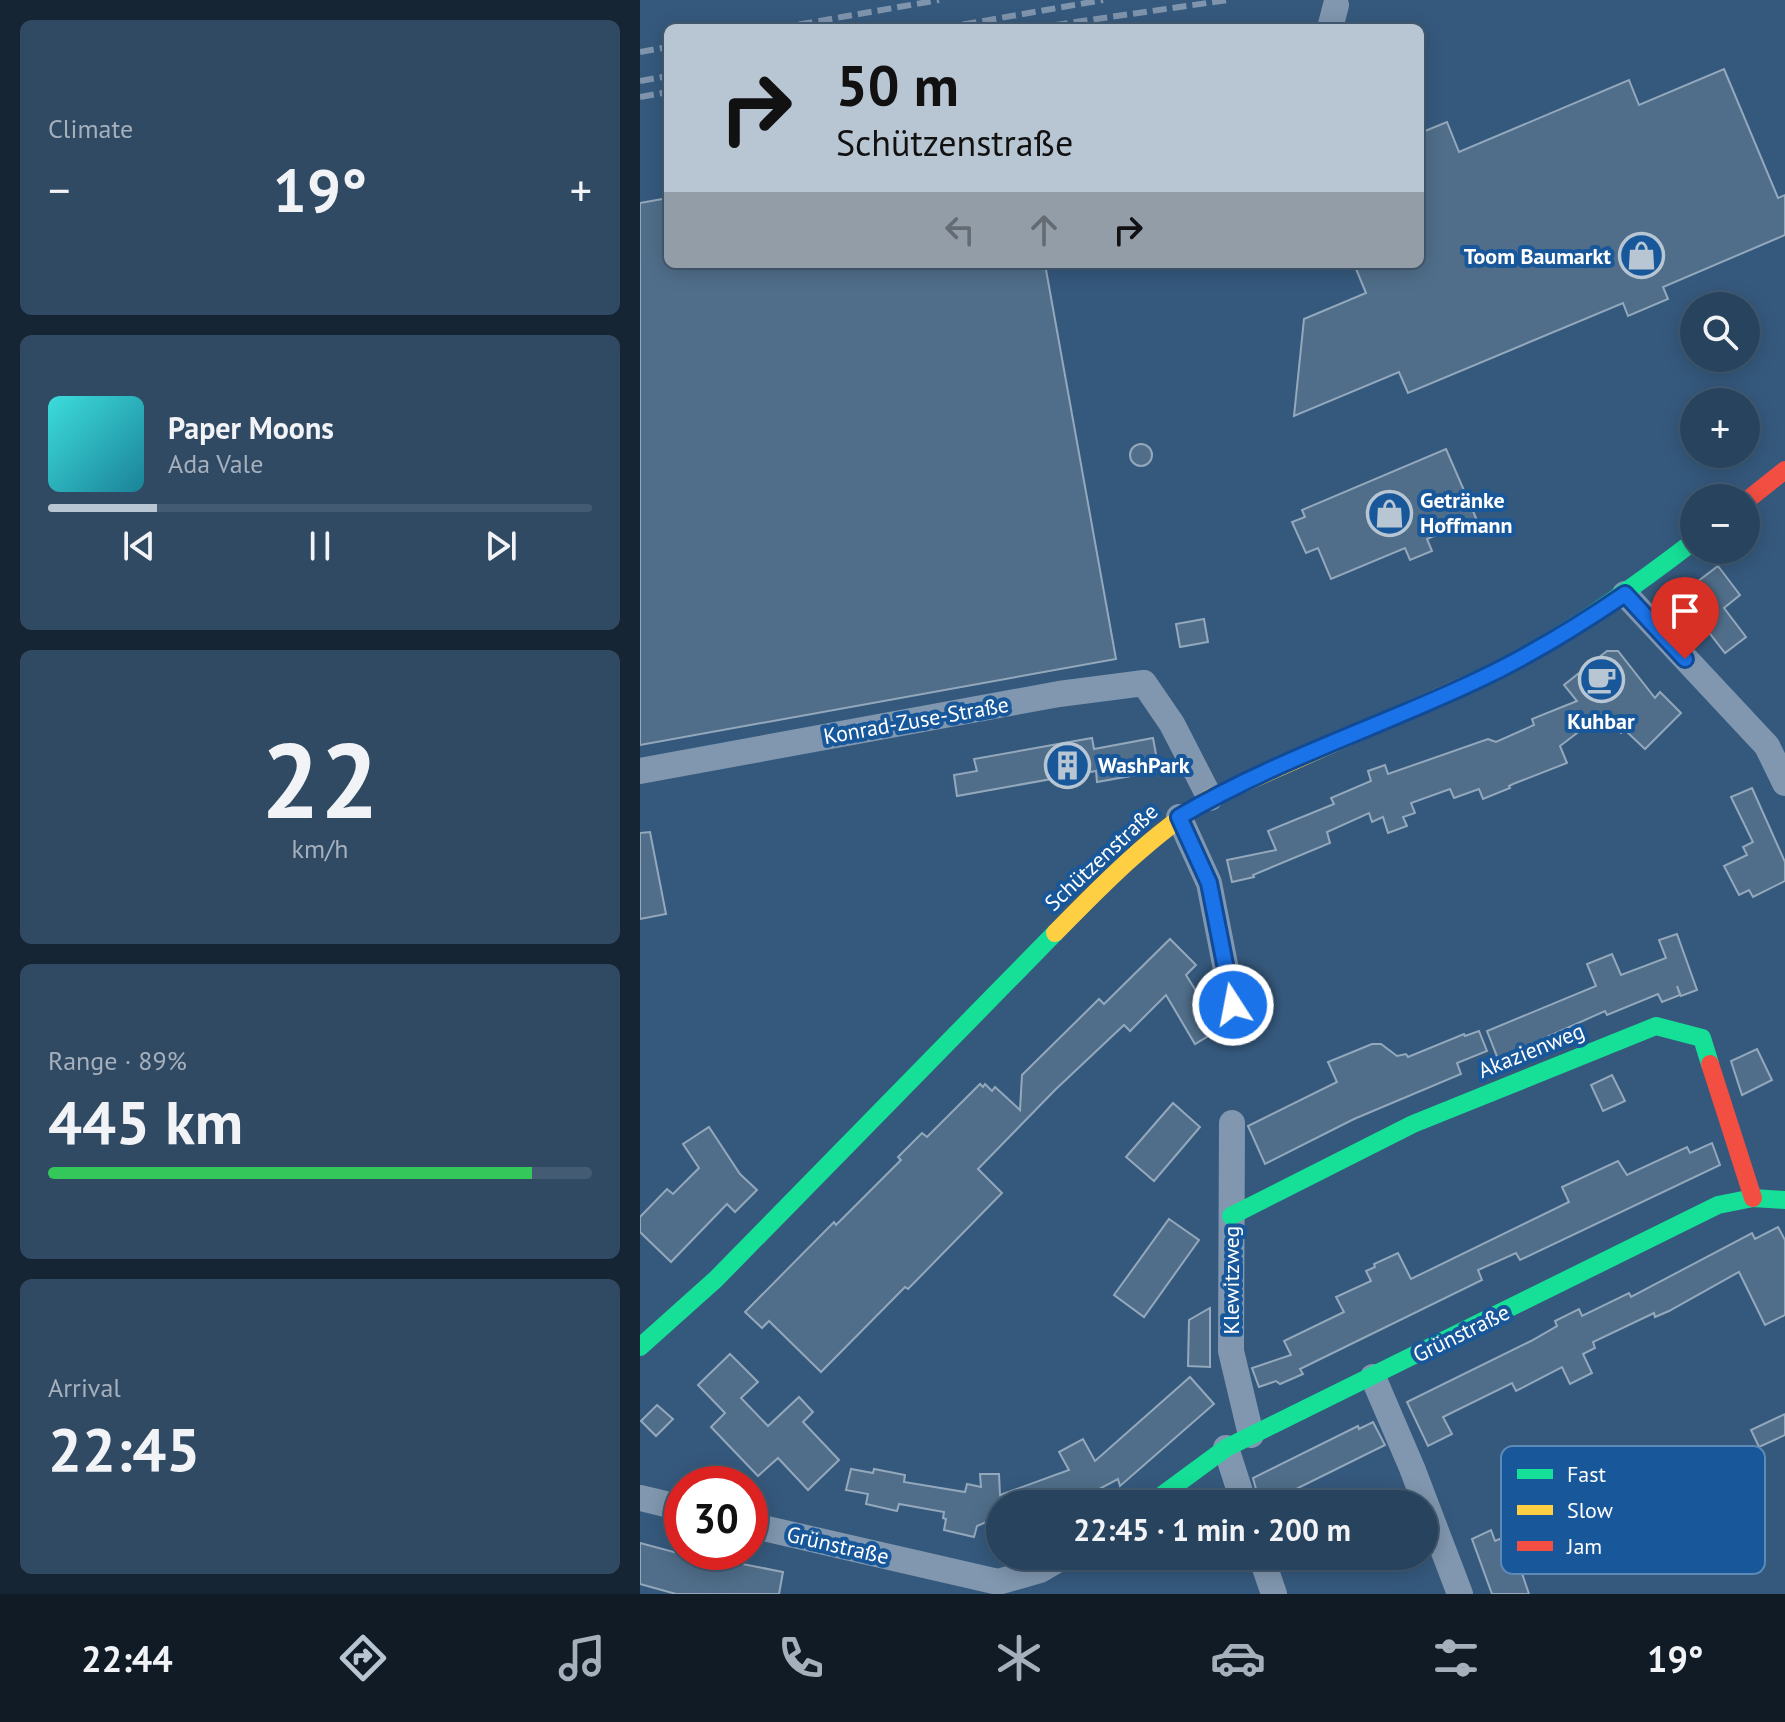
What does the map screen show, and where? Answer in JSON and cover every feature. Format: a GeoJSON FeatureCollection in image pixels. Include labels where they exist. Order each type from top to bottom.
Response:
{"type":"FeatureCollection","features":[{"type":"Feature","properties":{"kind":"street"},"geometry":{"type":"LineString","coordinates":[[1760,490],[1785,470]]}},
{"type":"Feature","properties":{"kind":"street","name":"Schützenstraße"},"geometry":{"type":"LineString","coordinates":[[640,1347],[716,1279],[1102,885],[1179,817],[1210,798],[1479,679],[1571,630],[1680,552]]}},
{"type":"Feature","properties":{"kind":"street"},"geometry":{"type":"LineString","coordinates":[[1625,594],[1767,746],[1785,783]]}},
{"type":"Feature","properties":{"kind":"street","name":"Konrad-Zuse-Straße"},"geometry":{"type":"LineString","coordinates":[[640,771],[1059,694],[1144,683],[1172,724],[1210,798]]}},
{"type":"Feature","properties":{"kind":"street"},"geometry":{"type":"LineString","coordinates":[[1179,817],[1209,883],[1233,1005]]}},
{"type":"Feature","properties":{"kind":"street","name":"Akazienweg"},"geometry":{"type":"LineString","coordinates":[[1231,1216],[1413,1124],[1656,1026],[1702,1038],[1753,1198]]}},
{"type":"Feature","properties":{"kind":"street","name":"Klewitzweg"},"geometry":{"type":"LineString","coordinates":[[1232,1123],[1231,1351],[1251,1435]]}},
{"type":"Feature","properties":{"kind":"street","name":"Grünstraße"},"geometry":{"type":"LineString","coordinates":[[1169,1490],[1226,1448],[1251,1435],[1718,1205],[1753,1198],[1785,1200]]}},
{"type":"Feature","properties":{"kind":"street"},"geometry":{"type":"LineString","coordinates":[[1373,1377],[1460,1594]]}},
{"type":"Feature","properties":{"kind":"street"},"geometry":{"type":"LineString","coordinates":[[1226,1448],[1240,1490]]}},
{"type":"Feature","properties":{"kind":"street"},"geometry":{"type":"LineString","coordinates":[[640,1498],[664,1504]]}},
{"type":"Feature","properties":{"kind":"street","name":"Grünstraße"},"geometry":{"type":"LineString","coordinates":[[768,1530],[997,1588],[1040,1570]]}},
{"type":"Feature","properties":{"kind":"street"},"geometry":{"type":"LineString","coordinates":[[1266,1570],[1274,1594]]}},
{"type":"Feature","properties":{"kind":"building"},"geometry":{"type":"Polygon","coordinates":[[[1724,69],[1778,198],[1785,195],[1785,235],[1663,287],[1668,299],[1628,316],[1623,303],[1408,393],[1399,372],[1294,416],[1304,319],[1366,293],[1356,268],[1424,268],[1424,131],[1447,122],[1459,152],[1629,80],[1639,105],[1724,69]]]}},
{"type":"Feature","properties":{"kind":"building"},"geometry":{"type":"Polygon","coordinates":[[[664,199],[664,268],[1046,268],[1116,659],[640,745],[640,203],[664,199]]]}},
{"type":"Feature","properties":{"kind":"building"},"geometry":{"type":"Polygon","coordinates":[[[1141,444],[1149,447],[1152,455],[1149,463],[1141,466],[1133,463],[1130,455],[1133,447],[1141,444]]]}},
{"type":"Feature","properties":{"kind":"building","name":"Getränke Hoffmann"},"geometry":{"type":"Polygon","coordinates":[[[1446,449],[1476,518],[1427,539],[1432,551],[1410,560],[1405,548],[1331,579],[1318,548],[1306,553],[1292,522],[1305,517],[1302,510],[1446,449]]]}},
{"type":"Feature","properties":{"kind":"building"},"geometry":{"type":"Polygon","coordinates":[[[1718,566],[1740,595],[1724,608],[1746,637],[1725,653],[1680,595],[1718,566]]]}},
{"type":"Feature","properties":{"kind":"building"},"geometry":{"type":"Polygon","coordinates":[[[1204,619],[1208,642],[1180,647],[1176,624],[1204,619]]]}},
{"type":"Feature","properties":{"kind":"building"},"geometry":{"type":"Polygon","coordinates":[[[1607,651],[1618,651],[1655,698],[1660,692],[1681,713],[1645,749],[1625,730],[1621,733],[1602,714],[1560,746],[1567,763],[1483,799],[1479,789],[1454,798],[1450,789],[1411,803],[1415,813],[1403,817],[1407,826],[1388,833],[1383,817],[1372,822],[1369,813],[1327,832],[1330,843],[1254,877],[1232,882],[1227,860],[1276,850],[1268,831],[1334,804],[1331,798],[1371,781],[1368,771],[1385,765],[1388,774],[1488,739],[1496,742],[1534,725],[1532,719],[1577,701],[1564,685],[1607,651]]]}},
{"type":"Feature","properties":{"kind":"building","name":"WashPark"},"geometry":{"type":"Polygon","coordinates":[[[1092,738],[1094,749],[1153,738],[1159,771],[1097,782],[1096,771],[957,796],[954,775],[977,771],[974,759],[1092,738]]]}},
{"type":"Feature","properties":{"kind":"building"},"geometry":{"type":"Polygon","coordinates":[[[1752,788],[1785,862],[1785,881],[1753,897],[1749,890],[1739,895],[1724,866],[1747,855],[1743,847],[1753,842],[1731,797],[1752,788]]]}},
{"type":"Feature","properties":{"kind":"building"},"geometry":{"type":"Polygon","coordinates":[[[650,832],[666,914],[640,919],[640,833],[650,832]]]}},
{"type":"Feature","properties":{"kind":"building"},"geometry":{"type":"Polygon","coordinates":[[[1677,934],[1697,990],[1681,996],[1677,986],[1680,995],[1662,1002],[1658,994],[1607,1015],[1605,1011],[1498,1059],[1487,1031],[1596,986],[1587,964],[1612,954],[1621,975],[1666,958],[1659,940],[1677,934]]]}},
{"type":"Feature","properties":{"kind":"building"},"geometry":{"type":"Polygon","coordinates":[[[1170,939],[1196,965],[1186,975],[1220,1029],[1195,1044],[1166,995],[1130,1031],[1124,1025],[978,1169],[1002,1193],[821,1372],[769,1321],[762,1328],[745,1312],[901,1160],[898,1157],[922,1133],[927,1137],[980,1084],[983,1087],[985,1084],[992,1091],[995,1087],[1020,1110],[1022,1075],[1099,999],[1104,1004],[1170,939]]]}},
{"type":"Feature","properties":{"kind":"building"},"geometry":{"type":"Polygon","coordinates":[[[1479,1031],[1487,1051],[1457,1063],[1461,1074],[1354,1119],[1265,1164],[1248,1126],[1337,1082],[1328,1062],[1372,1044],[1381,1044],[1397,1056],[1406,1054],[1408,1057],[1479,1031]]]}},
{"type":"Feature","properties":{"kind":"building"},"geometry":{"type":"Polygon","coordinates":[[[1757,1049],[1772,1080],[1742,1095],[1731,1061],[1757,1049]]]}},
{"type":"Feature","properties":{"kind":"building"},"geometry":{"type":"Polygon","coordinates":[[[1612,1075],[1625,1101],[1603,1111],[1591,1085],[1612,1075]]]}},
{"type":"Feature","properties":{"kind":"building"},"geometry":{"type":"Polygon","coordinates":[[[1173,1103],[1200,1127],[1154,1181],[1126,1157],[1173,1103]]]}},
{"type":"Feature","properties":{"kind":"building"},"geometry":{"type":"Polygon","coordinates":[[[709,1127],[740,1174],[757,1190],[735,1212],[727,1204],[671,1262],[640,1232],[640,1217],[667,1189],[673,1194],[699,1168],[683,1144],[709,1127]]]}},
{"type":"Feature","properties":{"kind":"building"},"geometry":{"type":"Polygon","coordinates":[[[1712,1143],[1720,1165],[1520,1260],[1516,1253],[1478,1270],[1482,1280],[1300,1369],[1303,1374],[1280,1384],[1276,1381],[1259,1387],[1252,1368],[1291,1355],[1284,1341],[1344,1312],[1336,1297],[1371,1281],[1366,1271],[1375,1267],[1374,1264],[1398,1253],[1411,1279],[1569,1202],[1562,1187],[1618,1161],[1627,1175],[1687,1147],[1690,1153],[1712,1143]]]}},
{"type":"Feature","properties":{"kind":"building"},"geometry":{"type":"Polygon","coordinates":[[[1169,1219],[1199,1240],[1144,1317],[1114,1295],[1169,1219]]]}},
{"type":"Feature","properties":{"kind":"building"},"geometry":{"type":"Polygon","coordinates":[[[1778,1227],[1785,1240],[1785,1315],[1765,1325],[1739,1272],[1669,1311],[1655,1317],[1654,1313],[1593,1342],[1595,1348],[1583,1354],[1592,1373],[1570,1384],[1562,1367],[1516,1391],[1512,1383],[1443,1417],[1452,1434],[1428,1446],[1407,1402],[1531,1341],[1557,1326],[1555,1321],[1579,1309],[1582,1316],[1629,1293],[1631,1297],[1752,1233],[1755,1239],[1778,1227]]]}},
{"type":"Feature","properties":{"kind":"building"},"geometry":{"type":"Polygon","coordinates":[[[1210,1308],[1210,1367],[1188,1366],[1189,1320],[1210,1308]]]}},
{"type":"Feature","properties":{"kind":"building"},"geometry":{"type":"Polygon","coordinates":[[[730,1354],[758,1382],[741,1398],[768,1426],[799,1397],[813,1412],[803,1422],[839,1460],[808,1490],[778,1458],[768,1467],[748,1466],[711,1427],[725,1413],[698,1385],[730,1354]]]}},
{"type":"Feature","properties":{"kind":"building"},"geometry":{"type":"Polygon","coordinates":[[[1190,1377],[1214,1404],[1120,1486],[1118,1479],[1097,1490],[1014,1490],[1069,1470],[1059,1452],[1083,1439],[1095,1461],[1190,1377]]]}},
{"type":"Feature","properties":{"kind":"building"},"geometry":{"type":"Polygon","coordinates":[[[657,1405],[673,1419],[656,1436],[641,1421],[657,1405]]]}},
{"type":"Feature","properties":{"kind":"building"},"geometry":{"type":"Polygon","coordinates":[[[1785,1414],[1785,1435],[1759,1446],[1751,1430],[1785,1414]]]}},
{"type":"Feature","properties":{"kind":"building"},"geometry":{"type":"Polygon","coordinates":[[[1373,1422],[1385,1445],[1299,1490],[1256,1490],[1253,1478],[1358,1426],[1359,1429],[1373,1422]]]}},
{"type":"Feature","properties":{"kind":"building"},"geometry":{"type":"Polygon","coordinates":[[[851,1469],[873,1473],[874,1469],[905,1475],[904,1482],[965,1492],[967,1484],[981,1487],[980,1474],[999,1474],[1000,1490],[986,1490],[986,1522],[977,1526],[974,1537],[944,1530],[944,1512],[899,1504],[897,1511],[866,1504],[868,1494],[846,1490],[851,1469]]]}},
{"type":"Feature","properties":{"kind":"building"},"geometry":{"type":"Polygon","coordinates":[[[1491,1530],[1495,1541],[1501,1538],[1501,1574],[1522,1574],[1529,1594],[1492,1594],[1472,1539],[1491,1530]]]}},
{"type":"Feature","properties":{"kind":"building"},"geometry":{"type":"Polygon","coordinates":[[[640,1543],[664,1549],[664,1570],[768,1569],[783,1572],[779,1594],[676,1594],[640,1584],[640,1543]]]}},
{"type":"Feature","properties":{"kind":"railway"},"geometry":{"type":"LineString","coordinates":[[802,24],[939,0]]}},
{"type":"Feature","properties":{"kind":"railway"},"geometry":{"type":"LineString","coordinates":[[966,24],[1103,0]]}},
{"type":"Feature","properties":{"kind":"railway"},"geometry":{"type":"LineString","coordinates":[[1062,24],[1228,0]]}},
{"type":"Feature","properties":{"kind":"railway"},"geometry":{"type":"LineString","coordinates":[[640,52],[664,48]]}},
{"type":"Feature","properties":{"kind":"railway"},"geometry":{"type":"LineString","coordinates":[[640,81],[664,77]]}},
{"type":"Feature","properties":{"kind":"railway"},"geometry":{"type":"LineString","coordinates":[[640,97],[664,93]]}},
{"type":"Feature","properties":{"kind":"traffic: fast"},"geometry":{"type":"LineString","coordinates":[[1461,687],[1553,639],[1680,551]]}},
{"type":"Feature","properties":{"kind":"traffic: fast"},"geometry":{"type":"LineString","coordinates":[[640,1347],[716,1279],[1055,933]]}},
{"type":"Feature","properties":{"kind":"traffic: fast"},"geometry":{"type":"LineString","coordinates":[[1231,1216],[1413,1124],[1656,1026],[1702,1038],[1710,1064]]}},
{"type":"Feature","properties":{"kind":"traffic: fast"},"geometry":{"type":"LineString","coordinates":[[1169,1490],[1226,1448],[1718,1205],[1753,1198],[1785,1200]]}},
{"type":"Feature","properties":{"kind":"traffic: slow"},"geometry":{"type":"LineString","coordinates":[[1055,933],[1148,844],[1210,798],[1461,687]]}},
{"type":"Feature","properties":{"kind":"traffic: jam"},"geometry":{"type":"LineString","coordinates":[[1760,490],[1785,470]]}},
{"type":"Feature","properties":{"kind":"traffic: jam"},"geometry":{"type":"LineString","coordinates":[[1710,1064],[1753,1198]]}},
{"type":"Feature","properties":{"kind":"place","name":"Toom Baumarkt"},"geometry":{"type":"Point","coordinates":[1642,256]}},
{"type":"Feature","properties":{"kind":"place","name":"Getränke Hoffmann"},"geometry":{"type":"Point","coordinates":[1389,513]}},
{"type":"Feature","properties":{"kind":"place","name":"Kuhbar"},"geometry":{"type":"Point","coordinates":[1601,680]}},
{"type":"Feature","properties":{"kind":"place","name":"WashPark"},"geometry":{"type":"Point","coordinates":[1067,765]}},
{"type":"Feature","properties":{"kind":"route"},"geometry":{"type":"LineString","coordinates":[[1233,1005],[1209,883],[1179,817],[1210,798],[1479,679],[1571,630],[1625,594],[1685,659]]}}]}
